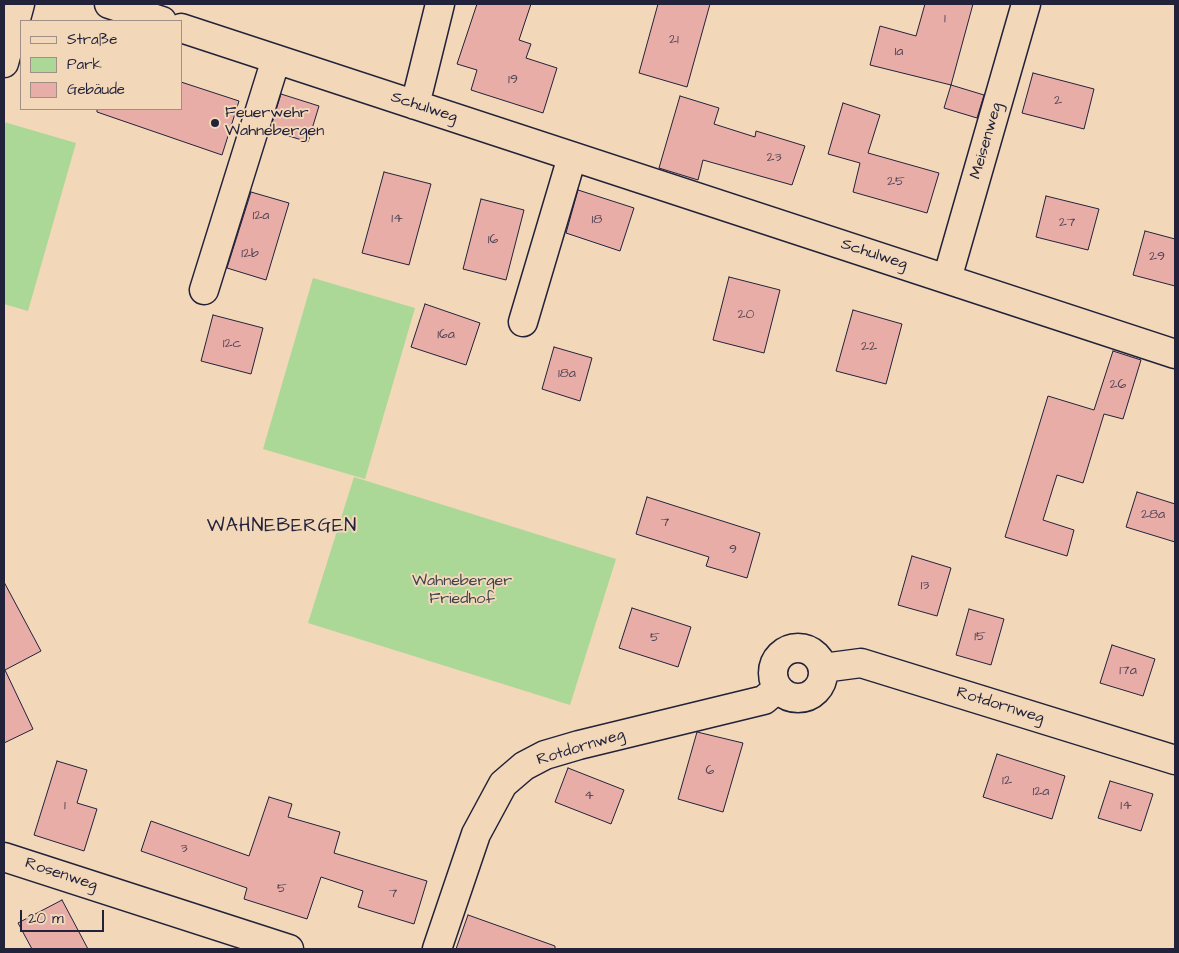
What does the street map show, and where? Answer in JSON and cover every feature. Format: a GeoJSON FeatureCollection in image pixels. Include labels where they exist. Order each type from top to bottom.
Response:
{"type":"FeatureCollection","features":[{"type":"Feature","properties":{"kind":"street"},"geometry":{"type":"LineString","coordinates":[[4,63],[20,4]]}},
{"type":"Feature","properties":{"kind":"street"},"geometry":{"type":"LineString","coordinates":[[109,4],[159,20]]}},
{"type":"Feature","properties":{"kind":"street"},"geometry":{"type":"LineString","coordinates":[[415,104],[440,4]]}},
{"type":"Feature","properties":{"kind":"street","name":"Meisenweg"},"geometry":{"type":"LineString","coordinates":[[947,279],[1026,4]]}},
{"type":"Feature","properties":{"kind":"street","name":"Schulweg"},"geometry":{"type":"LineString","coordinates":[[182,28],[1175,354]]}},
{"type":"Feature","properties":{"kind":"street"},"geometry":{"type":"LineString","coordinates":[[204,290],[276,59]]}},
{"type":"Feature","properties":{"kind":"street"},"geometry":{"type":"LineString","coordinates":[[523,322],[572,157]]}},
{"type":"Feature","properties":{"kind":"street"},"geometry":{"type":"LineString","coordinates":[[792,648],[803,648],[812,652],[820,659],[823,668],[820,687],[804,698],[794,698],[785,695],[773,679],[772,669],[776,659],[783,652],[792,648]]}},
{"type":"Feature","properties":{"kind":"street","name":"Rotdornweg"},"geometry":{"type":"LineString","coordinates":[[823,668],[862,663],[1175,760]]}},
{"type":"Feature","properties":{"kind":"street","name":"Rotdornweg"},"geometry":{"type":"LineString","coordinates":[[437,949],[479,827],[503,784],[524,766],[545,755],[579,745],[764,700],[778,688]]}},
{"type":"Feature","properties":{"kind":"street","name":"Rosenweg"},"geometry":{"type":"LineString","coordinates":[[4,857],[289,949]]}},
{"type":"Feature","properties":{"kind":"green space"},"geometry":{"type":"Polygon","coordinates":[[[4,122],[76,143],[28,311],[4,304],[4,122]]]}},
{"type":"Feature","properties":{"kind":"green space"},"geometry":{"type":"Polygon","coordinates":[[[313,278],[415,308],[365,479],[263,449],[313,278]]]}},
{"type":"Feature","properties":{"kind":"green space","name":"Wahneberger Friedhof"},"geometry":{"type":"Polygon","coordinates":[[[354,477],[616,559],[570,705],[308,623],[354,477]]]}},
{"type":"Feature","properties":{"kind":"building"},"geometry":{"type":"Polygon","coordinates":[[[477,4],[531,4],[519,40],[531,44],[526,58],[557,68],[543,113],[471,90],[477,70],[457,64],[477,4]]]}},
{"type":"Feature","properties":{"kind":"building"},"geometry":{"type":"Polygon","coordinates":[[[658,4],[710,4],[687,87],[639,73],[658,4]]]}},
{"type":"Feature","properties":{"kind":"building"},"geometry":{"type":"Polygon","coordinates":[[[925,4],[973,4],[951,85],[870,65],[880,26],[916,36],[925,4]]]}},
{"type":"Feature","properties":{"kind":"building"},"geometry":{"type":"Polygon","coordinates":[[[1033,73],[1094,89],[1084,129],[1022,113],[1033,73]]]}},
{"type":"Feature","properties":{"kind":"building"},"geometry":{"type":"Polygon","coordinates":[[[182,82],[239,101],[222,155],[97,112],[97,110],[182,110],[182,82]]]}},
{"type":"Feature","properties":{"kind":"building"},"geometry":{"type":"Polygon","coordinates":[[[951,85],[984,95],[977,118],[944,108],[951,85]]]}},
{"type":"Feature","properties":{"kind":"building"},"geometry":{"type":"Polygon","coordinates":[[[281,94],[319,106],[308,142],[270,130],[281,94]]]}},
{"type":"Feature","properties":{"kind":"building"},"geometry":{"type":"Polygon","coordinates":[[[680,96],[719,108],[714,124],[755,137],[756,131],[805,146],[792,185],[703,160],[698,180],[659,168],[680,96]]]}},
{"type":"Feature","properties":{"kind":"building"},"geometry":{"type":"Polygon","coordinates":[[[843,103],[880,115],[868,153],[939,173],[927,213],[853,192],[860,163],[828,154],[843,103]]]}},
{"type":"Feature","properties":{"kind":"building"},"geometry":{"type":"Polygon","coordinates":[[[384,172],[431,184],[409,265],[362,253],[384,172]]]}},
{"type":"Feature","properties":{"kind":"building"},"geometry":{"type":"Polygon","coordinates":[[[578,190],[634,208],[620,251],[566,233],[578,190]]]}},
{"type":"Feature","properties":{"kind":"building"},"geometry":{"type":"Polygon","coordinates":[[[251,192],[289,203],[266,280],[227,268],[251,192]]]}},
{"type":"Feature","properties":{"kind":"building"},"geometry":{"type":"Polygon","coordinates":[[[1046,196],[1099,209],[1088,250],[1036,237],[1046,196]]]}},
{"type":"Feature","properties":{"kind":"building"},"geometry":{"type":"Polygon","coordinates":[[[481,199],[524,210],[506,280],[463,269],[481,199]]]}},
{"type":"Feature","properties":{"kind":"building"},"geometry":{"type":"Polygon","coordinates":[[[1145,231],[1175,239],[1175,286],[1133,275],[1145,231]]]}},
{"type":"Feature","properties":{"kind":"building"},"geometry":{"type":"Polygon","coordinates":[[[729,277],[780,290],[764,353],[713,340],[729,277]]]}},
{"type":"Feature","properties":{"kind":"building"},"geometry":{"type":"Polygon","coordinates":[[[425,304],[480,323],[466,365],[411,347],[425,304]]]}},
{"type":"Feature","properties":{"kind":"building"},"geometry":{"type":"Polygon","coordinates":[[[853,310],[902,324],[886,384],[836,371],[853,310]]]}},
{"type":"Feature","properties":{"kind":"building"},"geometry":{"type":"Polygon","coordinates":[[[213,315],[263,328],[251,374],[201,361],[213,315]]]}},
{"type":"Feature","properties":{"kind":"building"},"geometry":{"type":"Polygon","coordinates":[[[554,347],[592,358],[580,401],[542,389],[554,347]]]}},
{"type":"Feature","properties":{"kind":"building"},"geometry":{"type":"Polygon","coordinates":[[[1113,351],[1141,360],[1123,419],[1104,414],[1083,483],[1057,475],[1043,520],[1074,530],[1067,556],[1005,537],[1048,396],[1094,410],[1113,351]]]}},
{"type":"Feature","properties":{"kind":"building"},"geometry":{"type":"Polygon","coordinates":[[[1137,492],[1175,504],[1175,542],[1126,527],[1137,492]]]}},
{"type":"Feature","properties":{"kind":"building"},"geometry":{"type":"Polygon","coordinates":[[[647,497],[760,533],[747,578],[706,566],[709,557],[636,534],[647,497]]]}},
{"type":"Feature","properties":{"kind":"building"},"geometry":{"type":"Polygon","coordinates":[[[912,556],[951,568],[937,616],[898,605],[912,556]]]}},
{"type":"Feature","properties":{"kind":"building"},"geometry":{"type":"Polygon","coordinates":[[[4,582],[41,651],[5,670],[33,729],[4,743],[4,582]]]}},
{"type":"Feature","properties":{"kind":"building"},"geometry":{"type":"Polygon","coordinates":[[[632,608],[691,627],[678,667],[619,648],[632,608]]]}},
{"type":"Feature","properties":{"kind":"building"},"geometry":{"type":"Polygon","coordinates":[[[969,609],[1004,619],[991,665],[956,655],[969,609]]]}},
{"type":"Feature","properties":{"kind":"building"},"geometry":{"type":"Polygon","coordinates":[[[1112,645],[1155,659],[1143,696],[1100,683],[1112,645]]]}},
{"type":"Feature","properties":{"kind":"building"},"geometry":{"type":"Polygon","coordinates":[[[697,732],[743,743],[723,812],[678,799],[697,732]]]}},
{"type":"Feature","properties":{"kind":"building"},"geometry":{"type":"Polygon","coordinates":[[[997,754],[1065,776],[1052,819],[983,797],[997,754]]]}},
{"type":"Feature","properties":{"kind":"building"},"geometry":{"type":"Polygon","coordinates":[[[57,761],[87,770],[77,803],[97,809],[84,851],[34,835],[57,761]]]}},
{"type":"Feature","properties":{"kind":"building"},"geometry":{"type":"Polygon","coordinates":[[[568,768],[624,790],[611,824],[555,802],[568,768]]]}},
{"type":"Feature","properties":{"kind":"building"},"geometry":{"type":"Polygon","coordinates":[[[1110,781],[1153,794],[1141,831],[1098,818],[1110,781]]]}},
{"type":"Feature","properties":{"kind":"building"},"geometry":{"type":"Polygon","coordinates":[[[269,797],[292,804],[288,817],[340,832],[334,853],[427,881],[414,924],[358,907],[363,891],[321,877],[307,919],[244,899],[247,888],[141,851],[151,821],[249,856],[269,797]]]}},
{"type":"Feature","properties":{"kind":"building"},"geometry":{"type":"Polygon","coordinates":[[[62,900],[88,949],[32,949],[18,923],[62,900]]]}},
{"type":"Feature","properties":{"kind":"building"},"geometry":{"type":"Polygon","coordinates":[[[468,915],[555,946],[555,949],[456,949],[468,915]]]}},
{"type":"Feature","properties":{"kind":"place","name":"Feuerwehr Wahnebergen"},"geometry":{"type":"Point","coordinates":[215,123]}},
{"type":"Feature","properties":{"kind":"district","name":"WAHNEBERGEN"},"geometry":{"type":"Point","coordinates":[282,527]}}]}
